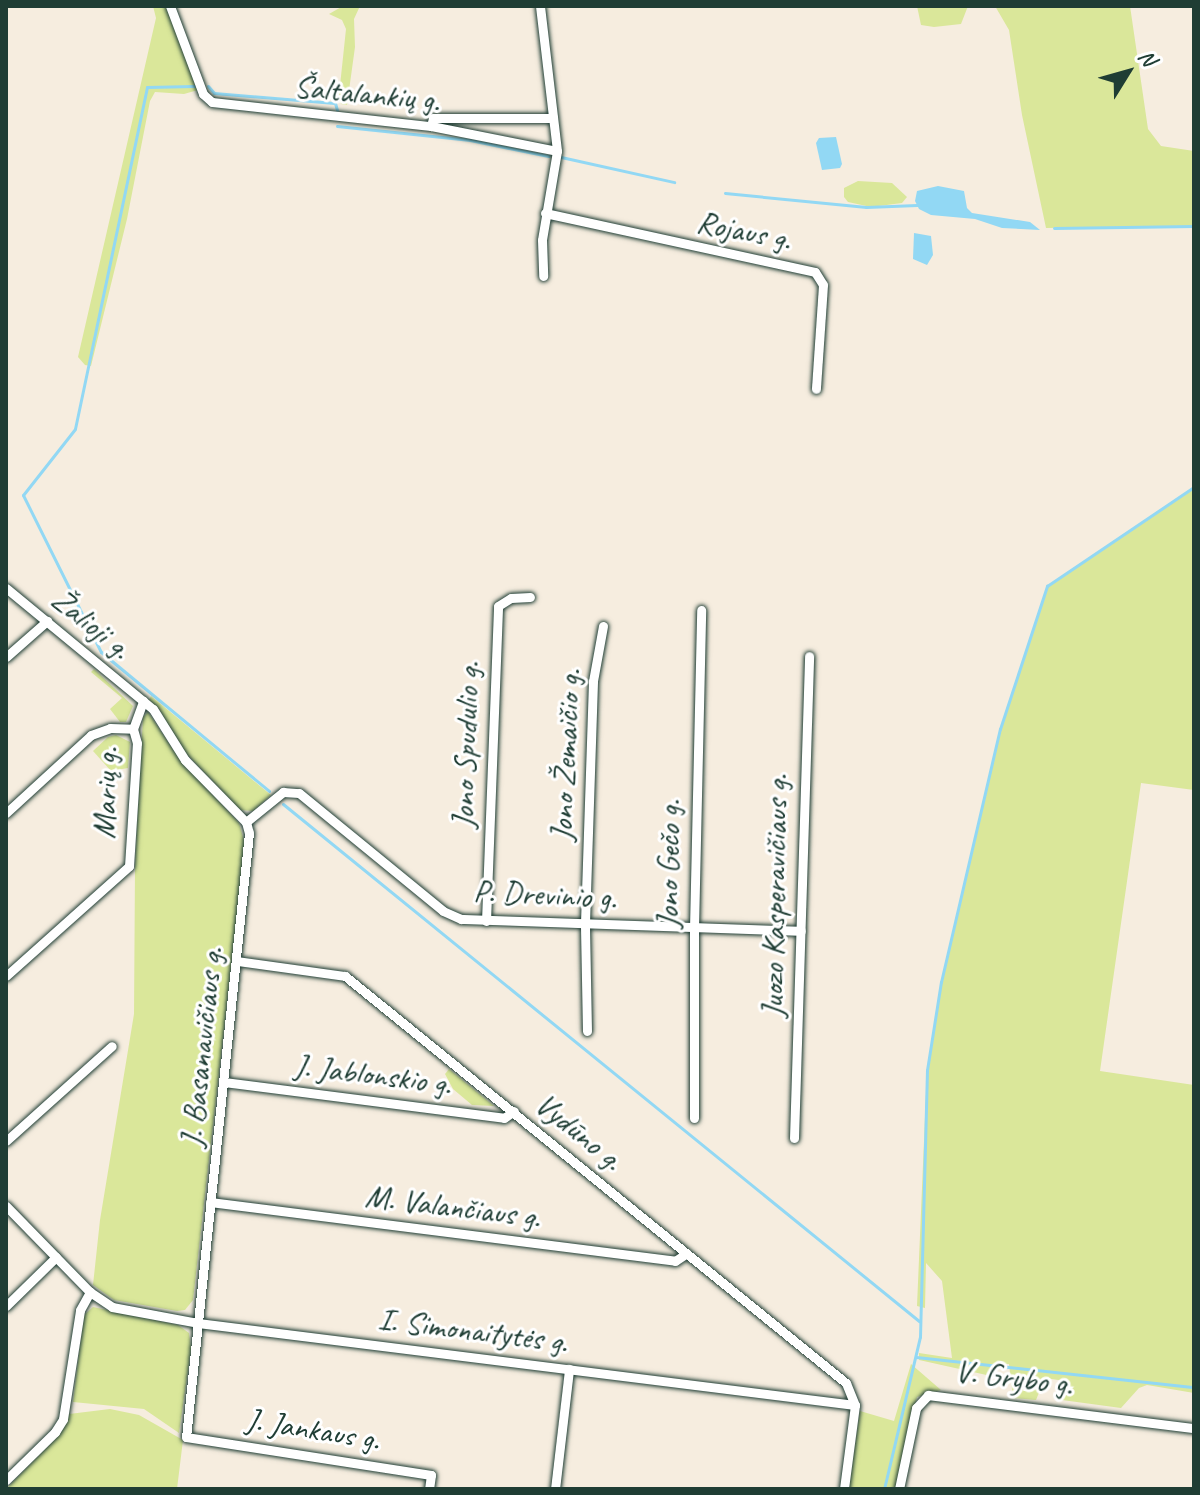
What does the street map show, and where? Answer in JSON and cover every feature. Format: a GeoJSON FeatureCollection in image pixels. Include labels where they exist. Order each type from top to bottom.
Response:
{"type":"FeatureCollection","features":[{"type":"Feature","properties":{"kind":"street","name":"Šaltalankių g."},"geometry":{"type":"LineString","coordinates":[[170,6],[203,94],[212,102],[431,126],[557,151]]}},
{"type":"Feature","properties":{"kind":"street"},"geometry":{"type":"LineString","coordinates":[[540,6],[557,151],[545,213],[543,276]]}},
{"type":"Feature","properties":{"kind":"street"},"geometry":{"type":"LineString","coordinates":[[431,126],[433,118],[553,118]]}},
{"type":"Feature","properties":{"kind":"street","name":"Rojaus g."},"geometry":{"type":"LineString","coordinates":[[545,213],[815,272],[823,285],[816,389]]}},
{"type":"Feature","properties":{"kind":"street","name":"Žalioji g."},"geometry":{"type":"LineString","coordinates":[[6,588],[143,701]]}},
{"type":"Feature","properties":{"kind":"street","name":"Jono Spudulio g."},"geometry":{"type":"LineString","coordinates":[[486,921],[498,606],[511,598],[530,597]]}},
{"type":"Feature","properties":{"kind":"street","name":"Jono Gečo g."},"geometry":{"type":"LineString","coordinates":[[694,1118],[694,928],[701,610]]}},
{"type":"Feature","properties":{"kind":"street"},"geometry":{"type":"LineString","coordinates":[[6,657],[47,621]]}},
{"type":"Feature","properties":{"kind":"street","name":"Jono Žemaičio g."},"geometry":{"type":"LineString","coordinates":[[587,1031],[585,923],[593,681],[603,626]]}},
{"type":"Feature","properties":{"kind":"street","name":"Juozo Kasperavičiaus g."},"geometry":{"type":"LineString","coordinates":[[794,1138],[809,656]]}},
{"type":"Feature","properties":{"kind":"street"},"geometry":{"type":"LineString","coordinates":[[143,701],[160,718],[185,760],[246,822]]}},
{"type":"Feature","properties":{"kind":"street","name":"Marių g."},"geometry":{"type":"LineString","coordinates":[[6,976],[129,866],[137,743],[133,729],[143,701]]}},
{"type":"Feature","properties":{"kind":"street"},"geometry":{"type":"LineString","coordinates":[[6,813],[91,735],[110,728],[133,729]]}},
{"type":"Feature","properties":{"kind":"street","name":"P. Drevinio g."},"geometry":{"type":"LineString","coordinates":[[246,822],[283,792],[299,793],[443,911],[461,919],[801,931]]}},
{"type":"Feature","properties":{"kind":"street","name":"J. Basanavičiaus g."},"geometry":{"type":"LineString","coordinates":[[186,1437],[250,847],[246,822]]}},
{"type":"Feature","properties":{"kind":"street","name":"Vydūno g."},"geometry":{"type":"LineString","coordinates":[[237,961],[345,976],[846,1383],[855,1405]]}},
{"type":"Feature","properties":{"kind":"street"},"geometry":{"type":"LineString","coordinates":[[6,1141],[112,1046]]}},
{"type":"Feature","properties":{"kind":"street","name":"J. Jablonskio g."},"geometry":{"type":"LineString","coordinates":[[224,1082],[504,1118],[514,1111]]}},
{"type":"Feature","properties":{"kind":"street","name":"M. Valančiaus g."},"geometry":{"type":"LineString","coordinates":[[210,1202],[675,1261],[687,1253]]}},
{"type":"Feature","properties":{"kind":"street","name":"I. Simonaitytės g."},"geometry":{"type":"LineString","coordinates":[[6,1206],[90,1292],[112,1307],[198,1323],[855,1405]]}},
{"type":"Feature","properties":{"kind":"street"},"geometry":{"type":"LineString","coordinates":[[6,1306],[56,1257]]}},
{"type":"Feature","properties":{"kind":"street"},"geometry":{"type":"LineString","coordinates":[[6,1480],[55,1432],[63,1419],[80,1310],[90,1292]]}},
{"type":"Feature","properties":{"kind":"street"},"geometry":{"type":"LineString","coordinates":[[558,1489],[569,1369]]}},
{"type":"Feature","properties":{"kind":"street","name":"V. Grybo g."},"geometry":{"type":"LineString","coordinates":[[899,1489],[916,1408],[928,1395],[1194,1428]]}},
{"type":"Feature","properties":{"kind":"street"},"geometry":{"type":"LineString","coordinates":[[844,1489],[855,1405]]}},
{"type":"Feature","properties":{"kind":"street","name":"J. Jankaus g."},"geometry":{"type":"LineString","coordinates":[[186,1437],[431,1475],[429,1489]]}},
{"type":"Feature","properties":{"kind":"green space"},"geometry":{"type":"Polygon","coordinates":[[[153,6],[167,6],[198,90],[184,94],[155,92],[150,101],[127,219],[91,366],[85,365],[78,357],[156,18],[153,6]]]}},
{"type":"Feature","properties":{"kind":"green space"},"geometry":{"type":"Polygon","coordinates":[[[343,6],[360,6],[354,19],[355,47],[347,105],[341,104],[339,95],[346,29],[342,20],[329,14],[343,6]]]}},
{"type":"Feature","properties":{"kind":"green space"},"geometry":{"type":"Polygon","coordinates":[[[917,6],[968,6],[961,24],[934,27],[921,25],[917,6]]]}},
{"type":"Feature","properties":{"kind":"green space"},"geometry":{"type":"Polygon","coordinates":[[[995,6],[1130,6],[1148,129],[1161,146],[1194,151],[1194,226],[1046,228],[1022,115],[1009,30],[995,6]]]}},
{"type":"Feature","properties":{"kind":"green space"},"geometry":{"type":"Polygon","coordinates":[[[858,181],[892,183],[907,197],[902,203],[871,207],[848,202],[844,197],[844,188],[858,181]]]}},
{"type":"Feature","properties":{"kind":"green space"},"geometry":{"type":"Polygon","coordinates":[[[1194,487],[1194,790],[1141,783],[1100,1071],[1194,1085],[1194,1393],[1147,1385],[1139,1388],[1121,1408],[1062,1400],[1065,1381],[1045,1378],[1036,1400],[1013,1398],[1009,1364],[996,1364],[991,1376],[919,1360],[919,1353],[952,1358],[942,1281],[926,1263],[925,1308],[917,1306],[927,1070],[941,982],[1000,729],[1047,586],[1194,487]]]}},
{"type":"Feature","properties":{"kind":"green space"},"geometry":{"type":"Polygon","coordinates":[[[94,669],[133,706],[126,722],[120,722],[110,709],[122,698],[91,672],[94,669]]]}},
{"type":"Feature","properties":{"kind":"green space"},"geometry":{"type":"Polygon","coordinates":[[[151,696],[271,795],[253,811],[240,810],[183,750],[159,709],[149,700],[151,696]]]}},
{"type":"Feature","properties":{"kind":"green space"},"geometry":{"type":"Polygon","coordinates":[[[148,712],[180,760],[239,823],[245,844],[193,1300],[185,1310],[177,1311],[114,1300],[93,1285],[100,1220],[134,1014],[135,868],[143,717],[148,712]]]}},
{"type":"Feature","properties":{"kind":"green space"},"geometry":{"type":"Polygon","coordinates":[[[116,735],[130,742],[128,768],[111,771],[93,751],[108,737],[116,735]]]}},
{"type":"Feature","properties":{"kind":"green space"},"geometry":{"type":"Polygon","coordinates":[[[449,1069],[494,1106],[472,1105],[453,1089],[445,1074],[449,1069]]]}},
{"type":"Feature","properties":{"kind":"green space"},"geometry":{"type":"Polygon","coordinates":[[[93,1307],[178,1325],[189,1333],[191,1349],[179,1433],[144,1409],[73,1402],[84,1315],[93,1307]]]}},
{"type":"Feature","properties":{"kind":"green space"},"geometry":{"type":"Polygon","coordinates":[[[911,1364],[941,1390],[917,1397],[895,1489],[849,1489],[860,1411],[894,1421],[911,1364]]]}},
{"type":"Feature","properties":{"kind":"green space"},"geometry":{"type":"Polygon","coordinates":[[[110,1409],[139,1415],[183,1440],[177,1489],[6,1489],[60,1434],[69,1414],[110,1409]]]}},
{"type":"Feature","properties":{"kind":"water"},"geometry":{"type":"Polygon","coordinates":[[[836,137],[842,164],[840,168],[822,170],[816,143],[819,138],[836,137]]]}},
{"type":"Feature","properties":{"kind":"water"},"geometry":{"type":"Polygon","coordinates":[[[938,186],[964,191],[967,208],[972,213],[1030,222],[1040,230],[1002,228],[975,219],[931,215],[919,209],[915,201],[917,191],[938,186]]]}},
{"type":"Feature","properties":{"kind":"water"},"geometry":{"type":"Polygon","coordinates":[[[914,233],[931,236],[933,255],[927,265],[913,259],[914,233]]]}},
{"type":"Feature","properties":{"kind":"waterway"},"geometry":{"type":"LineString","coordinates":[[194,86],[147,87],[75,429],[23,495],[101,652],[269,791]]}},
{"type":"Feature","properties":{"kind":"waterway"},"geometry":{"type":"LineString","coordinates":[[208,86],[214,93],[335,103],[337,110]]}},
{"type":"Feature","properties":{"kind":"waterway"},"geometry":{"type":"LineString","coordinates":[[337,126],[470,140],[548,156]]}},
{"type":"Feature","properties":{"kind":"waterway"},"geometry":{"type":"LineString","coordinates":[[561,157],[674,182]]}},
{"type":"Feature","properties":{"kind":"waterway"},"geometry":{"type":"LineString","coordinates":[[725,193],[866,207],[917,205]]}},
{"type":"Feature","properties":{"kind":"waterway"},"geometry":{"type":"LineString","coordinates":[[1054,228],[1194,226]]}},
{"type":"Feature","properties":{"kind":"waterway"},"geometry":{"type":"LineString","coordinates":[[884,1489],[920,1337],[927,1070],[941,982],[1000,729],[1047,586],[1194,487]]}},
{"type":"Feature","properties":{"kind":"waterway"},"geometry":{"type":"LineString","coordinates":[[283,804],[919,1321]]}},
{"type":"Feature","properties":{"kind":"waterway"},"geometry":{"type":"LineString","coordinates":[[916,1357],[1194,1387]]}}]}
